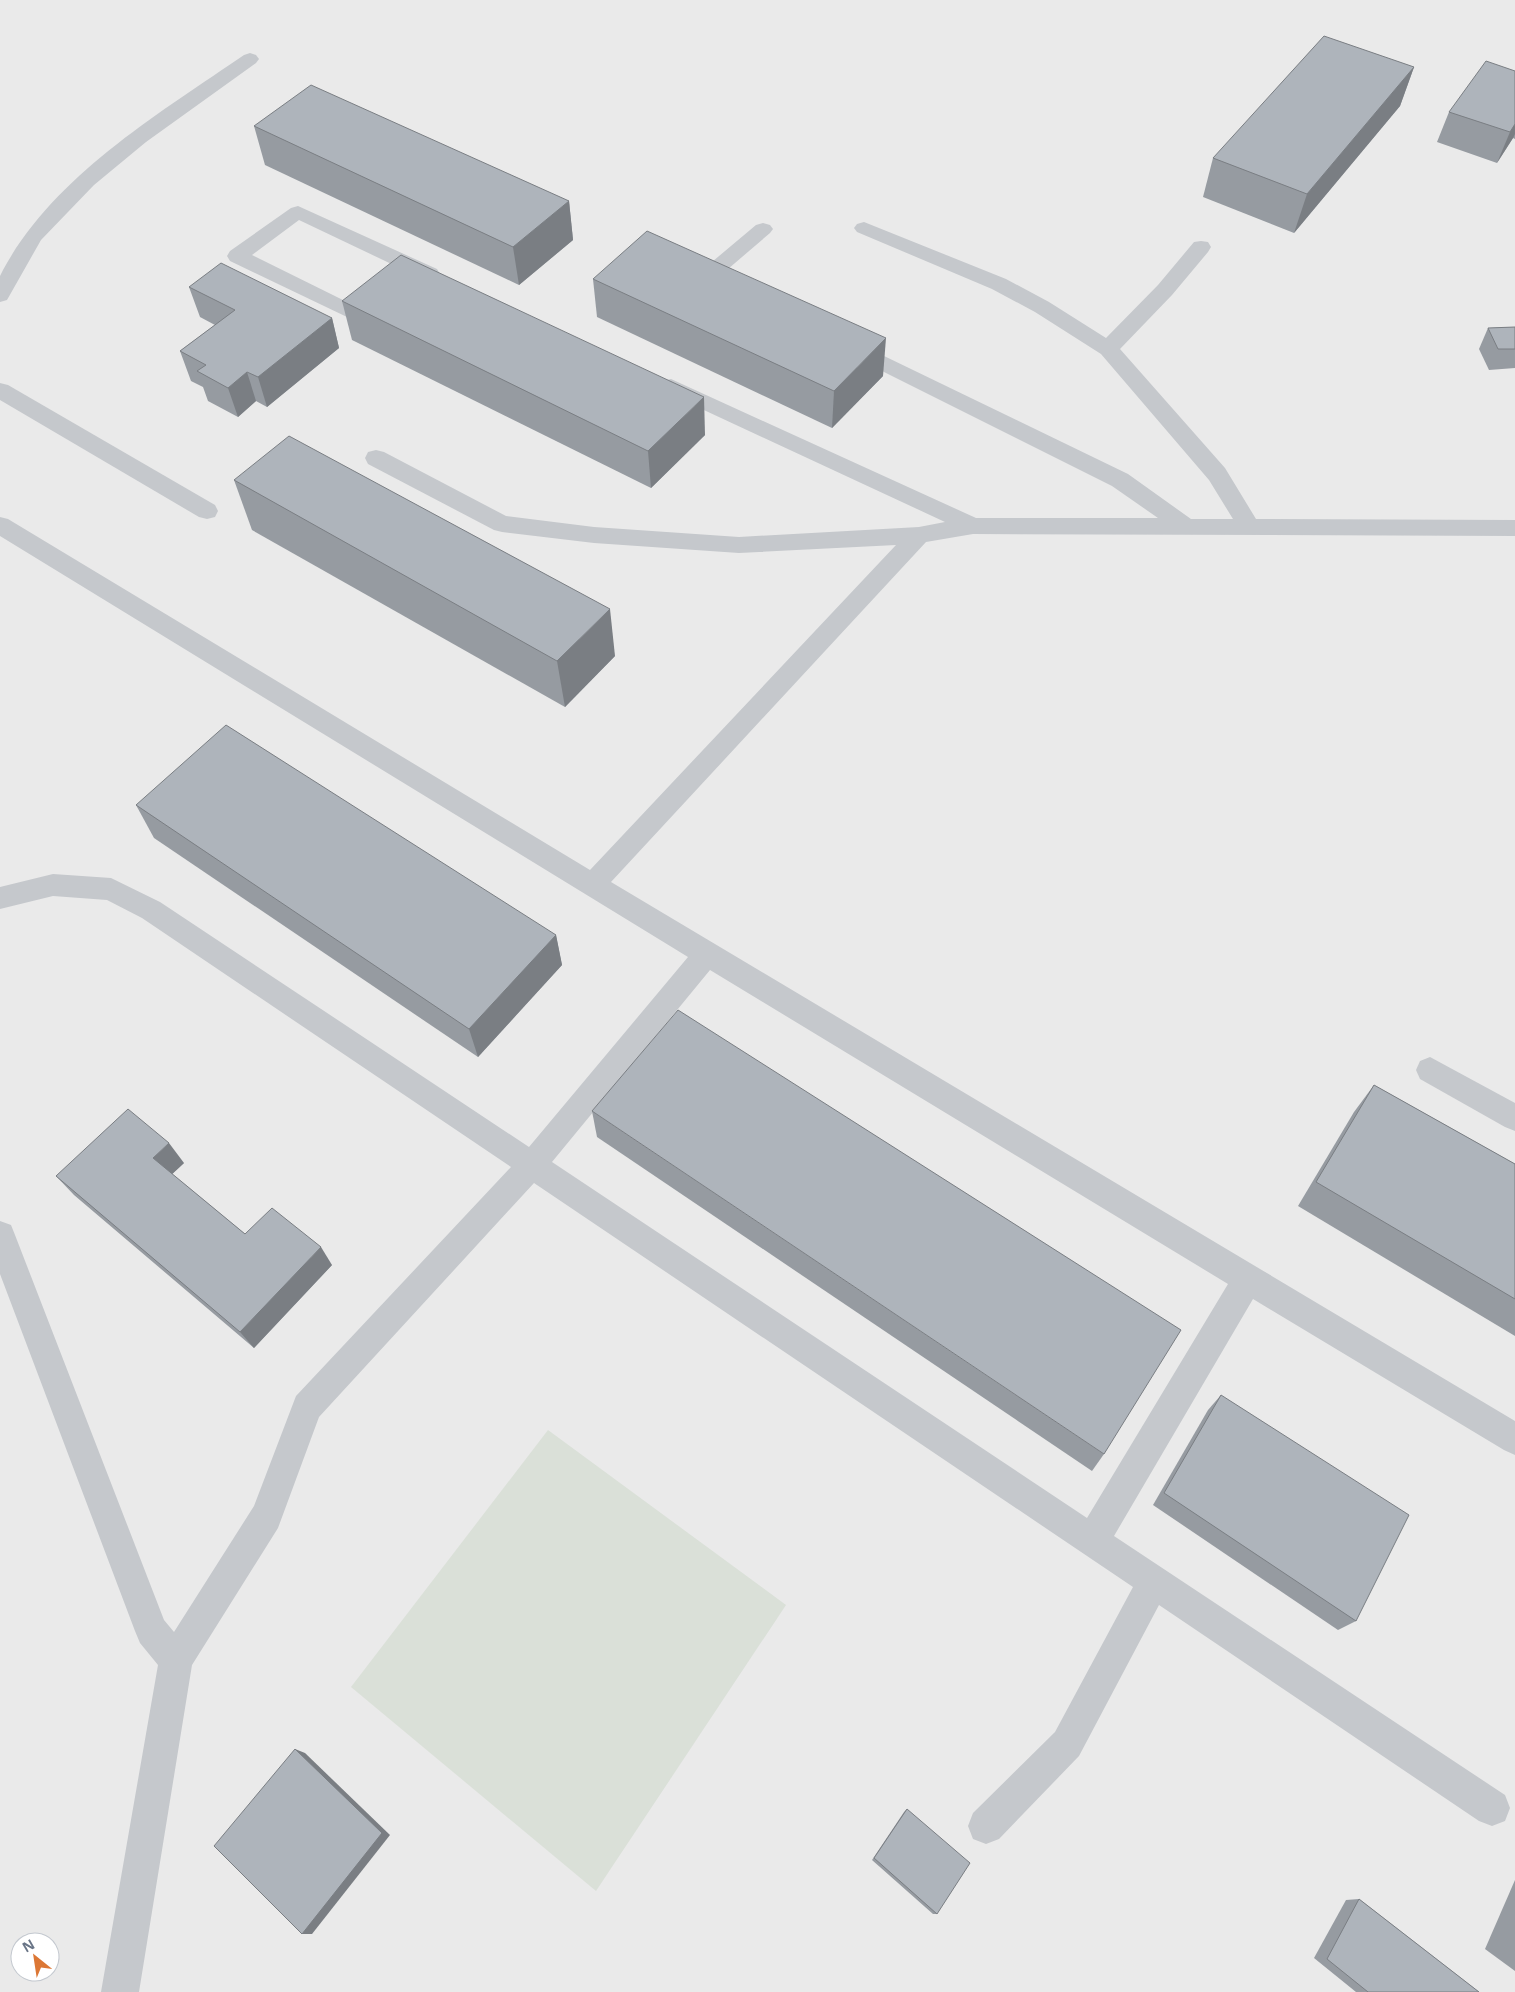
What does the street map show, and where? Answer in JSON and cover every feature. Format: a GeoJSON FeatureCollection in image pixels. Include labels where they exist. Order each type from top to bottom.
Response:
{"type":"FeatureCollection","features":[{"type":"Feature","properties":{"kind":"lane"},"geometry":{"type":"LineString","coordinates":[[0,295],[38,230],[100,171],[144,134],[250,59]]}},
{"type":"Feature","properties":{"kind":"lane"},"geometry":{"type":"LineString","coordinates":[[408,264],[347,310],[237,256],[298,212],[444,280]]}},
{"type":"Feature","properties":{"kind":"lane"},"geometry":{"type":"LineString","coordinates":[[864,228],[999,284],[1042,307],[1108,349],[1217,474],[1250,528]]}},
{"type":"Feature","properties":{"kind":"lane"},"geometry":{"type":"LineString","coordinates":[[743,294],[708,277],[763,229]]}},
{"type":"Feature","properties":{"kind":"lane"},"geometry":{"type":"LineString","coordinates":[[1108,349],[1165,290],[1201,247]]}},
{"type":"Feature","properties":{"kind":"lane"},"geometry":{"type":"LineString","coordinates":[[833,338],[1120,480],[1188,528]]}},
{"type":"Feature","properties":{"kind":"lane"},"geometry":{"type":"LineString","coordinates":[[650,376],[973,526]]}},
{"type":"Feature","properties":{"kind":"lane"},"geometry":{"type":"LineString","coordinates":[[0,390],[206,511]]}},
{"type":"Feature","properties":{"kind":"lane"},"geometry":{"type":"LineString","coordinates":[[376,458],[502,524],[594,535],[739,545],[919,535],[973,526],[1515,528]]}},
{"type":"Feature","properties":{"kind":"lane"},"geometry":{"type":"LineString","coordinates":[[0,525],[592,885],[1515,1439]]}},
{"type":"Feature","properties":{"kind":"lane"},"geometry":{"type":"LineString","coordinates":[[592,885],[919,535]]}},
{"type":"Feature","properties":{"kind":"lane"},"geometry":{"type":"LineString","coordinates":[[0,898],[52,885],[111,889],[151,910],[1492,1808]]}},
{"type":"Feature","properties":{"kind":"lane"},"geometry":{"type":"LineString","coordinates":[[120,1992],[176,1660],[266,1516],[308,1407],[532,1165],[707,954]]}},
{"type":"Feature","properties":{"kind":"lane"},"geometry":{"type":"LineString","coordinates":[[1430,1070],[1515,1118]]}},
{"type":"Feature","properties":{"kind":"lane"},"geometry":{"type":"LineString","coordinates":[[0,1235],[152,1631],[176,1660]]}},
{"type":"Feature","properties":{"kind":"lane"},"geometry":{"type":"LineString","coordinates":[[1093,1540],[1248,1279]]}},
{"type":"Feature","properties":{"kind":"lane"},"geometry":{"type":"LineString","coordinates":[[986,1826],[1066,1744],[1154,1581]]}},
{"type":"Feature","properties":{"kind":"shaded area"},"geometry":{"type":"Polygon","coordinates":[[[0,0],[1515,0],[1515,1992],[0,1992],[0,0]]]}},
{"type":"Feature","properties":{"kind":"shaded area"},"geometry":{"type":"Polygon","coordinates":[[[548,1430],[786,1605],[596,1891],[351,1687],[548,1430]]]}},
{"type":"Feature","properties":{"kind":"building"},"geometry":{"type":"Polygon","coordinates":[[[1324,36],[1414,67],[1307,194],[1213,158],[1324,36]]]}},
{"type":"Feature","properties":{"kind":"building"},"geometry":{"type":"Polygon","coordinates":[[[1486,61],[1515,71],[1515,124],[1510,132],[1449,112],[1486,61]]]}},
{"type":"Feature","properties":{"kind":"building"},"geometry":{"type":"Polygon","coordinates":[[[311,85],[569,201],[513,247],[254,126],[311,85]]]}},
{"type":"Feature","properties":{"kind":"building"},"geometry":{"type":"Polygon","coordinates":[[[647,231],[886,338],[834,391],[593,279],[647,231]]]}},
{"type":"Feature","properties":{"kind":"building"},"geometry":{"type":"Polygon","coordinates":[[[401,255],[704,397],[648,451],[342,301],[401,255]]]}},
{"type":"Feature","properties":{"kind":"building"},"geometry":{"type":"Polygon","coordinates":[[[221,263],[332,318],[258,377],[247,372],[228,388],[197,371],[206,365],[180,351],[235,310],[189,287],[221,263]]]}},
{"type":"Feature","properties":{"kind":"building"},"geometry":{"type":"Polygon","coordinates":[[[1515,327],[1515,349],[1498,349],[1488,328],[1515,327]]]}},
{"type":"Feature","properties":{"kind":"building"},"geometry":{"type":"Polygon","coordinates":[[[289,436],[610,609],[557,661],[234,480],[289,436]]]}},
{"type":"Feature","properties":{"kind":"building"},"geometry":{"type":"Polygon","coordinates":[[[226,725],[556,935],[469,1029],[136,805],[226,725]]]}},
{"type":"Feature","properties":{"kind":"building"},"geometry":{"type":"Polygon","coordinates":[[[678,1010],[1181,1330],[1104,1454],[592,1111],[678,1010]]]}},
{"type":"Feature","properties":{"kind":"building"},"geometry":{"type":"Polygon","coordinates":[[[1374,1085],[1515,1164],[1515,1299],[1316,1182],[1374,1085]]]}},
{"type":"Feature","properties":{"kind":"building"},"geometry":{"type":"Polygon","coordinates":[[[128,1109],[169,1143],[153,1158],[245,1234],[272,1208],[321,1247],[240,1332],[56,1176],[128,1109]]]}},
{"type":"Feature","properties":{"kind":"building"},"geometry":{"type":"Polygon","coordinates":[[[1221,1395],[1409,1515],[1356,1621],[1164,1493],[1221,1395]]]}},
{"type":"Feature","properties":{"kind":"building"},"geometry":{"type":"Polygon","coordinates":[[[295,1749],[382,1833],[302,1934],[214,1846],[295,1749]]]}},
{"type":"Feature","properties":{"kind":"building"},"geometry":{"type":"Polygon","coordinates":[[[907,1809],[970,1863],[937,1914],[874,1858],[907,1809]]]}},
{"type":"Feature","properties":{"kind":"building"},"geometry":{"type":"Polygon","coordinates":[[[1359,1899],[1479,1992],[1368,1992],[1327,1959],[1359,1899]]]}}]}
